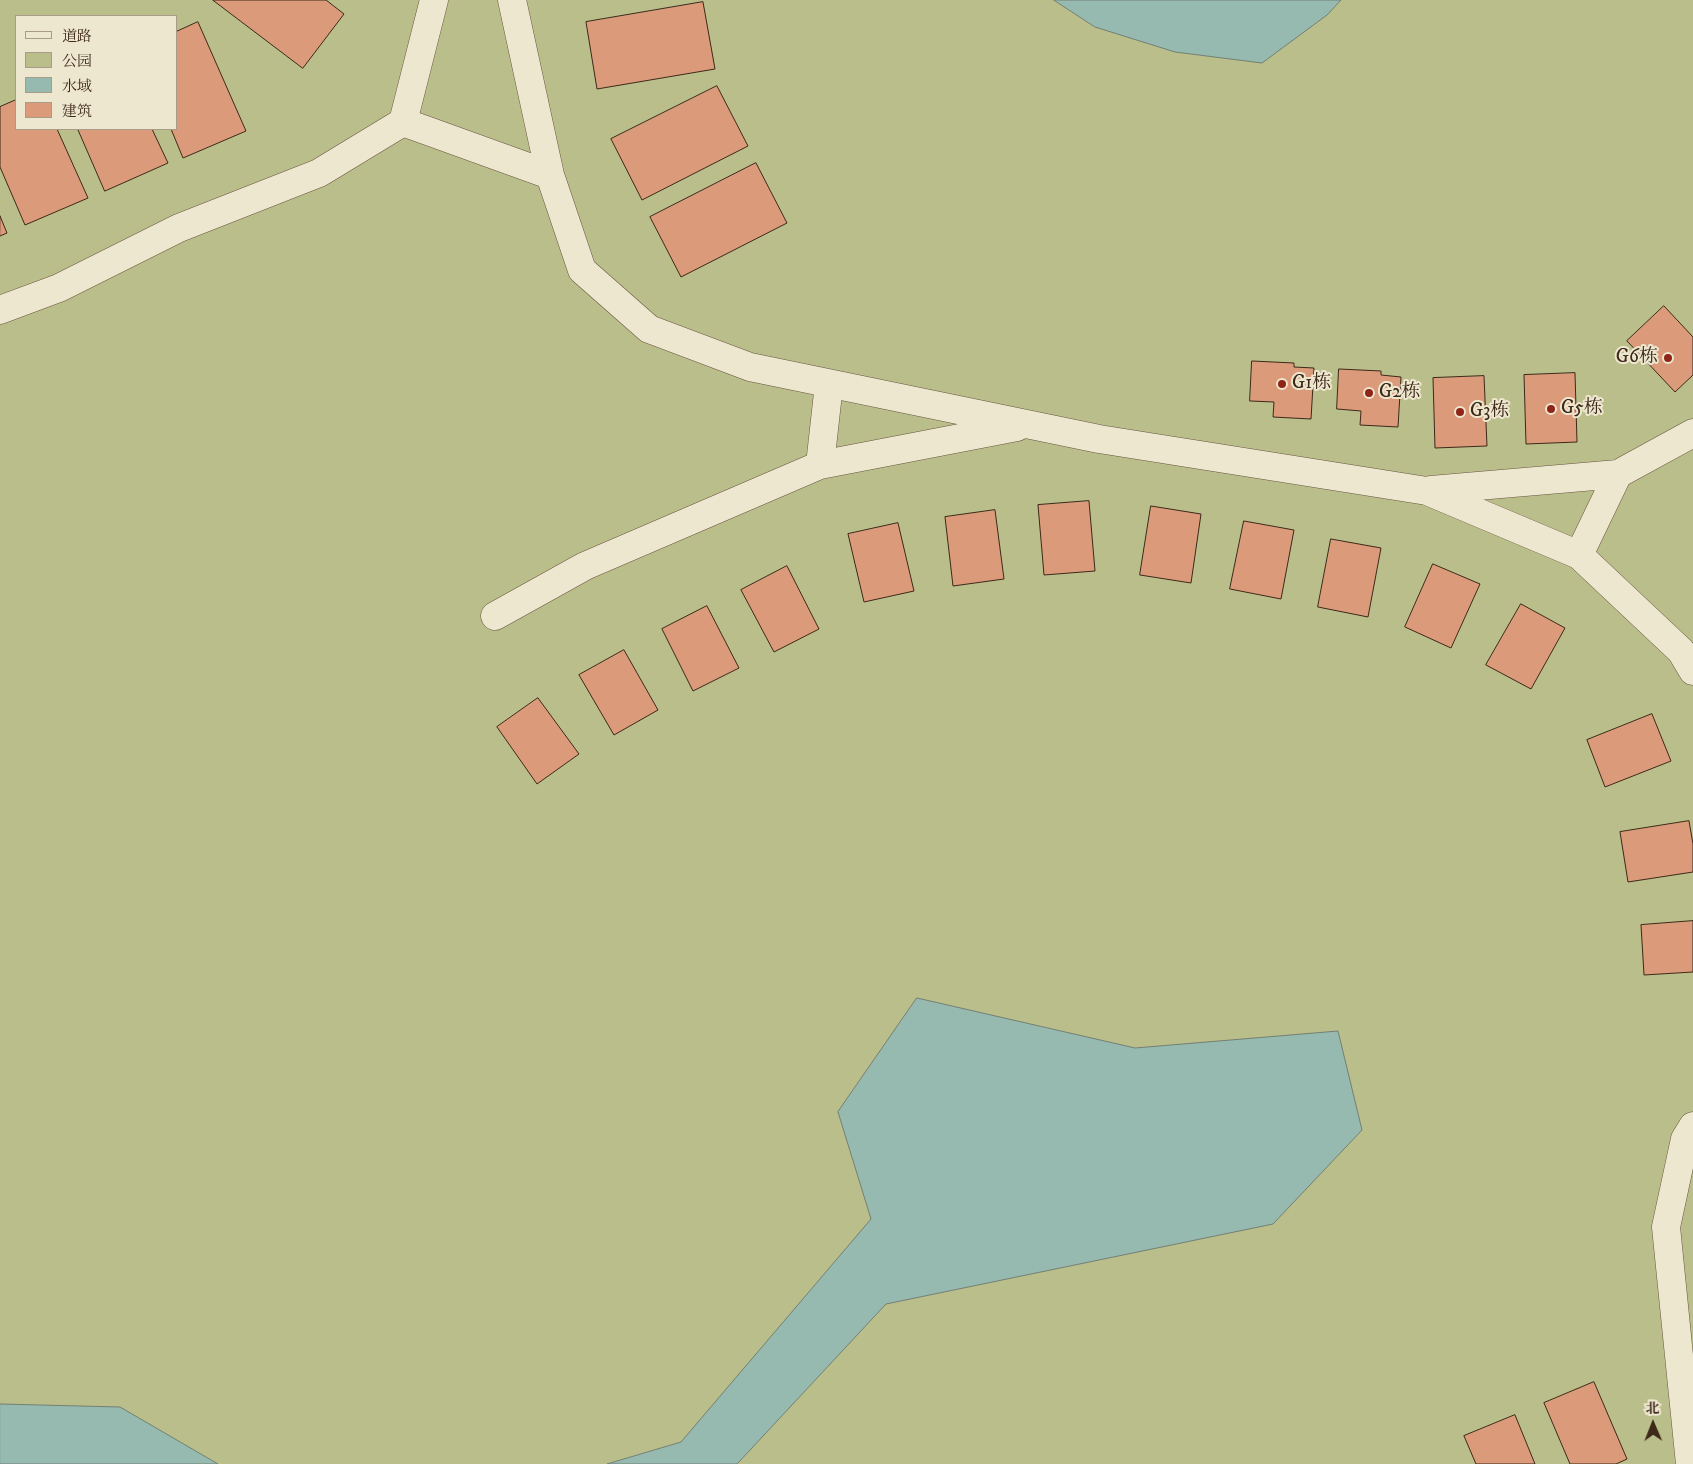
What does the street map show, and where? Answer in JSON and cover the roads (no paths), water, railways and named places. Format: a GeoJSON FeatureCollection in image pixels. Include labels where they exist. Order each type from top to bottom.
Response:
{"type":"FeatureCollection","features":[{"type":"Feature","properties":{"kind":"street"},"geometry":{"type":"LineString","coordinates":[[0,310],[59,288],[179,228],[319,173],[403,122],[434,0]]}},
{"type":"Feature","properties":{"kind":"street"},"geometry":{"type":"LineString","coordinates":[[512,0],[550,176],[582,270],[649,329],[750,367],[1099,439],[1427,490],[1618,474],[1693,433]]}},
{"type":"Feature","properties":{"kind":"street"},"geometry":{"type":"LineString","coordinates":[[403,122],[550,176]]}},
{"type":"Feature","properties":{"kind":"street"},"geometry":{"type":"LineString","coordinates":[[820,465],[829,384]]}},
{"type":"Feature","properties":{"kind":"street"},"geometry":{"type":"LineString","coordinates":[[495,616],[585,566],[820,465],[1031,425]]}},
{"type":"Feature","properties":{"kind":"street"},"geometry":{"type":"LineString","coordinates":[[1579,555],[1618,474]]}},
{"type":"Feature","properties":{"kind":"street"},"geometry":{"type":"LineString","coordinates":[[1427,490],[1579,555],[1682,651],[1693,671]]}},
{"type":"Feature","properties":{"kind":"street"},"geometry":{"type":"LineString","coordinates":[[1690,1464],[1666,1227],[1685,1139],[1693,1126]]}},
{"type":"Feature","properties":{"kind":"water"},"geometry":{"type":"Polygon","coordinates":[[[1054,0],[1341,0],[1327,15],[1262,63],[1175,52],[1095,27],[1054,0]]]}},
{"type":"Feature","properties":{"kind":"water"},"geometry":{"type":"Polygon","coordinates":[[[917,998],[1135,1048],[1338,1031],[1362,1130],[1273,1224],[886,1304],[737,1464],[607,1464],[681,1442],[871,1219],[838,1112],[917,998]]]}},
{"type":"Feature","properties":{"kind":"water"},"geometry":{"type":"Polygon","coordinates":[[[0,1404],[120,1407],[218,1464],[0,1464],[0,1404]]]}},
{"type":"Feature","properties":{"kind":"place","name":"G6栋"},"geometry":{"type":"Point","coordinates":[1668,358]}},
{"type":"Feature","properties":{"kind":"place","name":"G1栋"},"geometry":{"type":"Point","coordinates":[1282,384]}},
{"type":"Feature","properties":{"kind":"place","name":"G2栋"},"geometry":{"type":"Point","coordinates":[1369,393]}},
{"type":"Feature","properties":{"kind":"place","name":"G5栋"},"geometry":{"type":"Point","coordinates":[1551,409]}},
{"type":"Feature","properties":{"kind":"place","name":"G3栋"},"geometry":{"type":"Point","coordinates":[1460,412]}}]}
